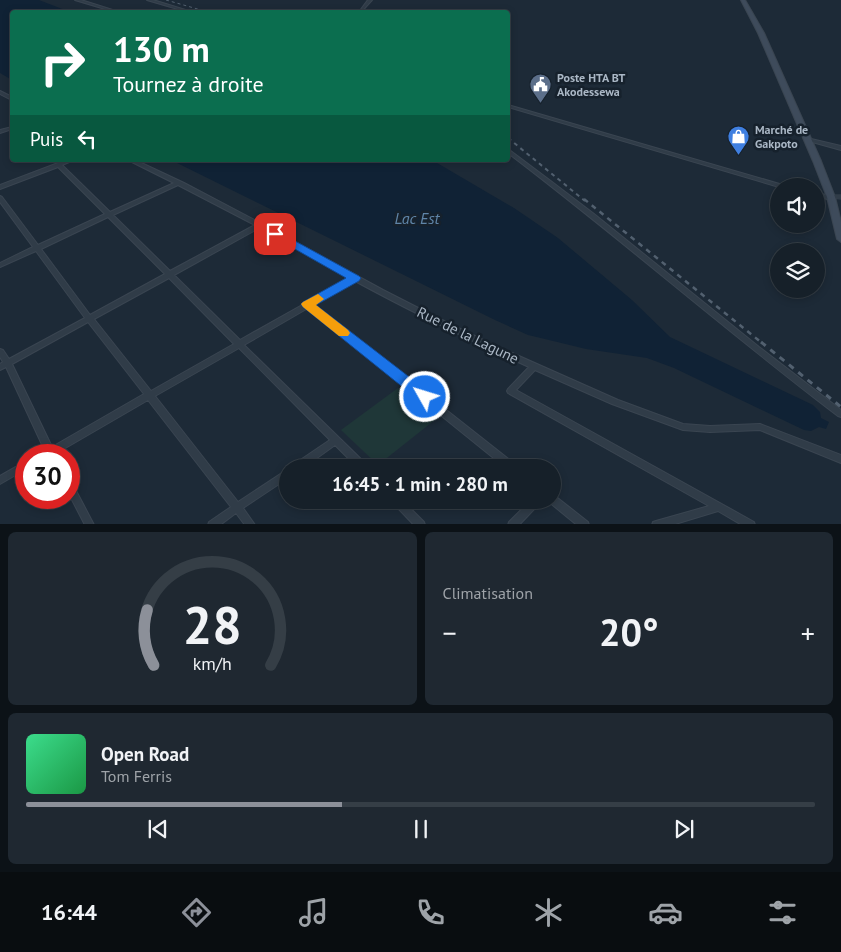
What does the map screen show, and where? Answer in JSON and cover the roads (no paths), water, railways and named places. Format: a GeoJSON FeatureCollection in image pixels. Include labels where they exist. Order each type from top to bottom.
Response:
{"type":"FeatureCollection","features":[{"type":"Feature","properties":{"kind":"main road"},"geometry":{"type":"LineString","coordinates":[[743,0],[761,33],[831,197],[841,239]]}},
{"type":"Feature","properties":{"kind":"street"},"geometry":{"type":"LineString","coordinates":[[77,0],[110,10]]}},
{"type":"Feature","properties":{"kind":"street"},"geometry":{"type":"LineString","coordinates":[[149,0],[183,10]]}},
{"type":"Feature","properties":{"kind":"street"},"geometry":{"type":"LineString","coordinates":[[362,10],[370,0]]}},
{"type":"Feature","properties":{"kind":"street"},"geometry":{"type":"LineString","coordinates":[[0,92],[10,98]]}},
{"type":"Feature","properties":{"kind":"street"},"geometry":{"type":"LineString","coordinates":[[0,98],[7,96]]}},
{"type":"Feature","properties":{"kind":"street"},"geometry":{"type":"LineString","coordinates":[[510,107],[770,183]]}},
{"type":"Feature","properties":{"kind":"street"},"geometry":{"type":"LineString","coordinates":[[807,139],[841,148]]}},
{"type":"Feature","properties":{"kind":"street"},"geometry":{"type":"LineString","coordinates":[[510,153],[653,264],[734,332],[841,414]]}},
{"type":"Feature","properties":{"kind":"street"},"geometry":{"type":"LineString","coordinates":[[0,187],[66,162]]}},
{"type":"Feature","properties":{"kind":"street","name":"Rue de la Lagune"},"geometry":{"type":"LineString","coordinates":[[135,162],[260,225],[355,278],[506,355],[534,366],[511,391],[751,524]]}},
{"type":"Feature","properties":{"kind":"street"},"geometry":{"type":"LineString","coordinates":[[59,165],[355,459]]}},
{"type":"Feature","properties":{"kind":"street"},"geometry":{"type":"LineString","coordinates":[[0,264],[178,183]]}},
{"type":"Feature","properties":{"kind":"street"},"geometry":{"type":"LineString","coordinates":[[825,197],[841,197]]}},
{"type":"Feature","properties":{"kind":"street"},"geometry":{"type":"LineString","coordinates":[[0,198],[148,396],[251,524]]}},
{"type":"Feature","properties":{"kind":"street"},"geometry":{"type":"LineString","coordinates":[[4,365],[260,225]]}},
{"type":"Feature","properties":{"kind":"street"},"geometry":{"type":"LineString","coordinates":[[66,444],[355,278]]}},
{"type":"Feature","properties":{"kind":"street"},"geometry":{"type":"LineString","coordinates":[[307,304],[502,459]]}},
{"type":"Feature","properties":{"kind":"street"},"geometry":{"type":"LineString","coordinates":[[0,352],[4,365],[44,444]]}},
{"type":"Feature","properties":{"kind":"street"},"geometry":{"type":"LineString","coordinates":[[534,366],[624,406],[683,427],[710,429],[760,427],[841,459]]}},
{"type":"Feature","properties":{"kind":"street"},"geometry":{"type":"LineString","coordinates":[[309,459],[336,440]]}},
{"type":"Feature","properties":{"kind":"street"},"geometry":{"type":"LineString","coordinates":[[0,480],[15,472]]}},
{"type":"Feature","properties":{"kind":"street"},"geometry":{"type":"LineString","coordinates":[[212,524],[279,479]]}},
{"type":"Feature","properties":{"kind":"street"},"geometry":{"type":"LineString","coordinates":[[80,506],[90,524]]}},
{"type":"Feature","properties":{"kind":"street"},"geometry":{"type":"LineString","coordinates":[[561,506],[585,524]]}},
{"type":"Feature","properties":{"kind":"street"},"geometry":{"type":"LineString","coordinates":[[656,524],[719,507]]}},
{"type":"Feature","properties":{"kind":"street"},"geometry":{"type":"LineString","coordinates":[[405,509],[421,524]]}},
{"type":"Feature","properties":{"kind":"street"},"geometry":{"type":"LineString","coordinates":[[512,524],[528,509]]}},
{"type":"Feature","properties":{"kind":"water"},"geometry":{"type":"Polygon","coordinates":[[[0,0],[39,0],[65,10],[10,10],[10,79],[0,73],[0,0]]]}},
{"type":"Feature","properties":{"kind":"water","name":"Lac Est"},"geometry":{"type":"Polygon","coordinates":[[[175,162],[435,162],[514,208],[558,238],[632,300],[670,337],[813,405],[820,412],[821,418],[829,422],[826,429],[819,427],[811,431],[804,430],[674,368],[647,358],[586,349],[528,335],[175,162]]]}},
{"type":"Feature","properties":{"kind":"railway"},"geometry":{"type":"LineString","coordinates":[[166,0],[201,10]]}},
{"type":"Feature","properties":{"kind":"railway"},"geometry":{"type":"LineString","coordinates":[[510,140],[585,201]]}},
{"type":"Feature","properties":{"kind":"railway"},"geometry":{"type":"LineString","coordinates":[[584,199],[762,343]]}},
{"type":"Feature","properties":{"kind":"railway"},"geometry":{"type":"LineString","coordinates":[[761,342],[841,407]]}},
{"type":"Feature","properties":{"kind":"place","name":"Poste HTA BT Akodessewa"},"geometry":{"type":"Point","coordinates":[541,103]}},
{"type":"Feature","properties":{"kind":"place","name":"Marché de Gakpoto"},"geometry":{"type":"Point","coordinates":[739,155]}}]}
